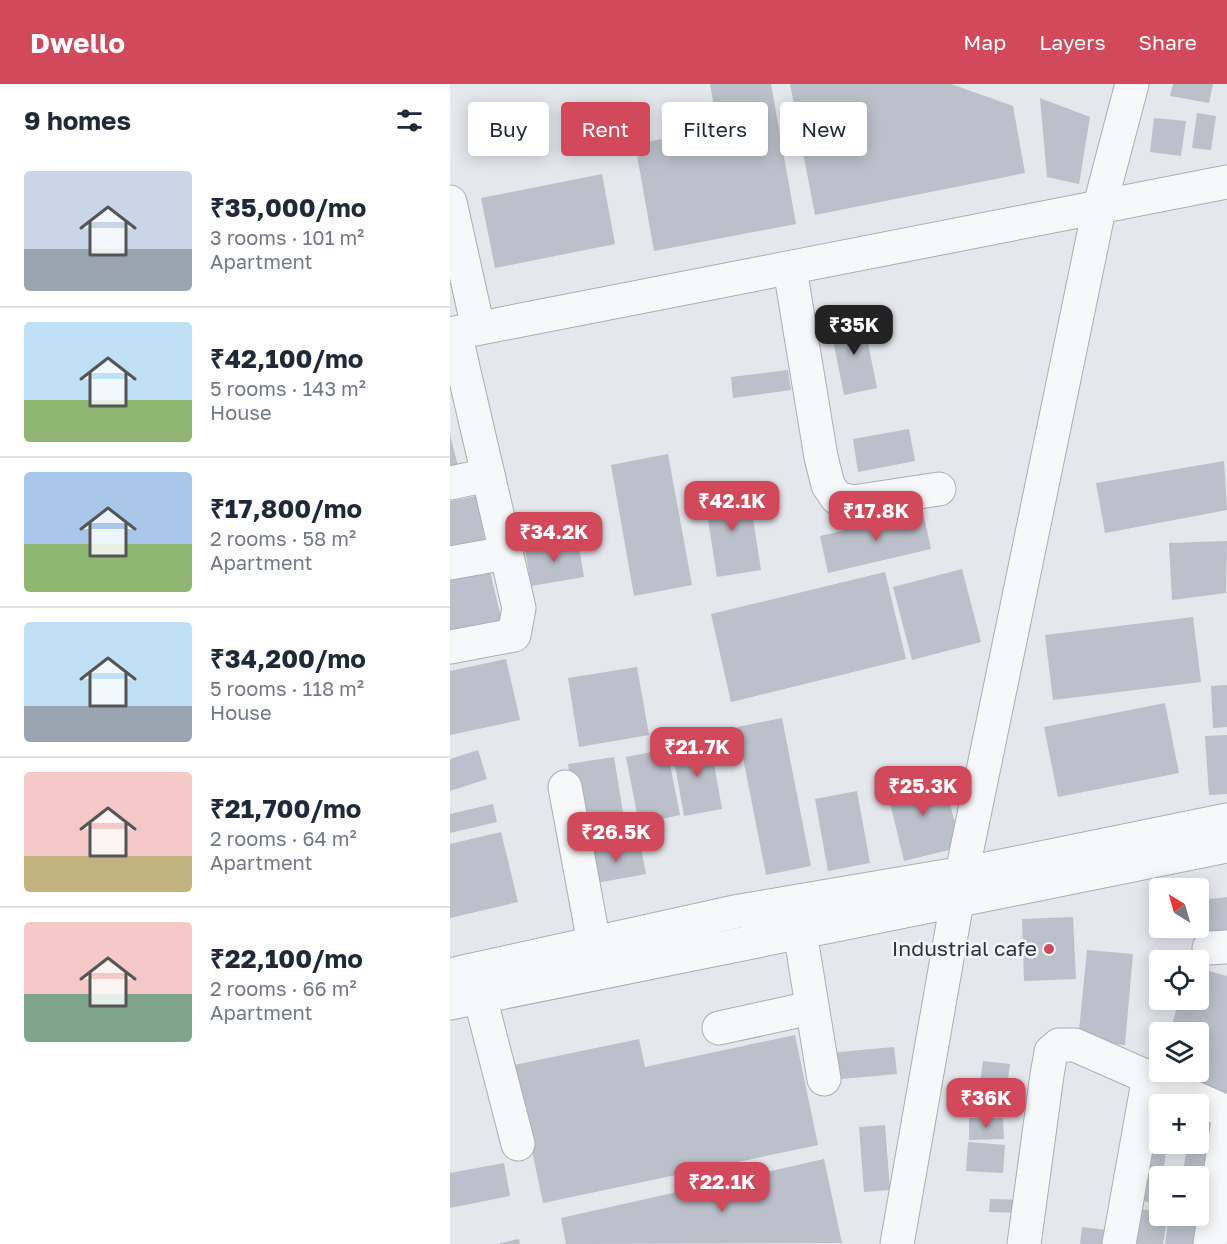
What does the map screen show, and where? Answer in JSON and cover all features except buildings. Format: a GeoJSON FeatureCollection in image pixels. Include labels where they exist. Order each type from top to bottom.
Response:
{"type":"FeatureCollection","features":[{"type":"Feature","properties":{"kind":"street"},"geometry":{"type":"LineString","coordinates":[[897,1244],[960,886],[1125,86]]}},
{"type":"Feature","properties":{"kind":"street"},"geometry":{"type":"LineString","coordinates":[[461,331],[790,269],[1227,182]]}},
{"type":"Feature","properties":{"kind":"street"},"geometry":{"type":"LineString","coordinates":[[450,202],[461,331],[463,421],[488,475],[519,608],[514,635],[450,647]]}},
{"type":"Feature","properties":{"kind":"street"},"geometry":{"type":"LineString","coordinates":[[790,269],[821,457],[828,485],[837,498],[853,502],[939,489]]}},
{"type":"Feature","properties":{"kind":"street"},"geometry":{"type":"LineString","coordinates":[[450,483],[488,475]]}},
{"type":"Feature","properties":{"kind":"street"},"geometry":{"type":"LineString","coordinates":[[450,563],[506,553]]}},
{"type":"Feature","properties":{"kind":"street"},"geometry":{"type":"LineString","coordinates":[[565,787],[594,943]]}},
{"type":"Feature","properties":{"kind":"street"},"geometry":{"type":"LineString","coordinates":[[518,1144],[465,1000],[800,932],[960,886],[1227,820]]}},
{"type":"Feature","properties":{"kind":"street"},"geometry":{"type":"LineString","coordinates":[[450,975],[761,908],[960,886],[1227,846]]}},
{"type":"Feature","properties":{"kind":"street"},"geometry":{"type":"LineString","coordinates":[[761,908],[767,939]]}},
{"type":"Feature","properties":{"kind":"street"},"geometry":{"type":"LineString","coordinates":[[800,932],[824,1079]]}},
{"type":"Feature","properties":{"kind":"street"},"geometry":{"type":"LineString","coordinates":[[719,1028],[811,1008]]}},
{"type":"Feature","properties":{"kind":"street"},"geometry":{"type":"LineString","coordinates":[[1024,1244],[1051,1052],[1059,1045],[1075,1045],[1149,1076],[1119,1244]]}},
{"type":"Feature","properties":{"kind":"street"},"geometry":{"type":"LineString","coordinates":[[1162,1082],[1227,1112]]}},
{"type":"Feature","properties":{"kind":"street"},"geometry":{"type":"LineString","coordinates":[[1210,1244],[1227,1126]]}},
{"type":"Feature","properties":{"kind":"place","name":"Industrial cafe"},"geometry":{"type":"Point","coordinates":[1049,949]}}]}
